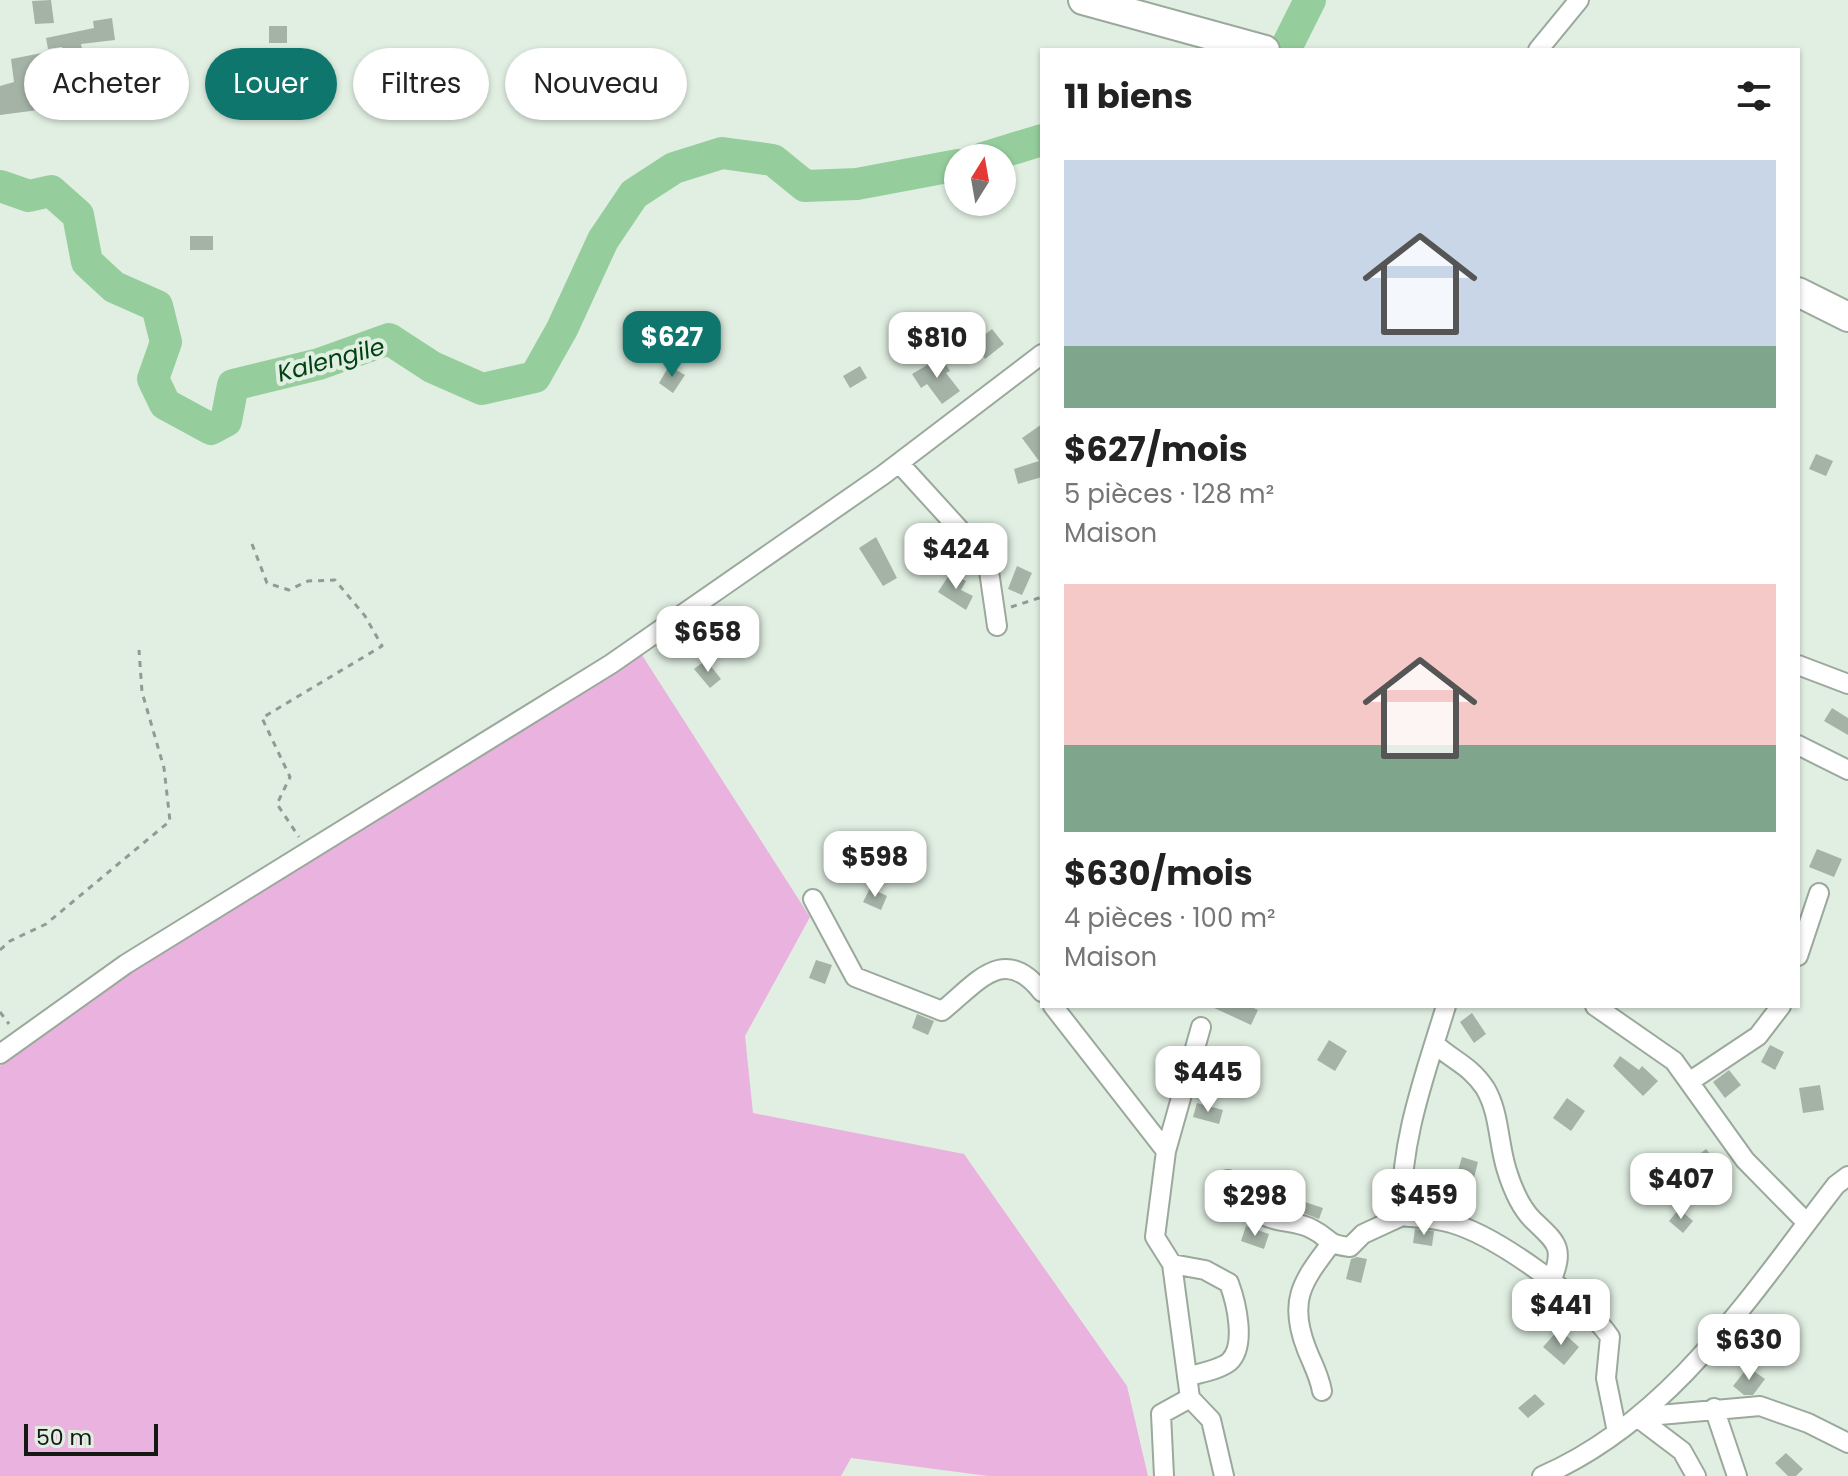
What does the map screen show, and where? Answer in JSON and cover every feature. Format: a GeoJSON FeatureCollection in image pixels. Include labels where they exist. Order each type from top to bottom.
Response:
{"type":"FeatureCollection","features":[{"type":"Feature","properties":{"kind":"highway"},"geometry":{"type":"LineString","coordinates":[[1083,0],[1256,48]]}},
{"type":"Feature","properties":{"kind":"highway"},"geometry":{"type":"LineString","coordinates":[[1800,293],[1848,317]]}},
{"type":"Feature","properties":{"kind":"street"},"geometry":{"type":"LineString","coordinates":[[1540,48],[1579,0]]}},
{"type":"Feature","properties":{"kind":"street"},"geometry":{"type":"LineString","coordinates":[[0,1054],[126,964],[611,664],[899,463],[1040,356]]}},
{"type":"Feature","properties":{"kind":"street"},"geometry":{"type":"LineString","coordinates":[[899,463],[971,542],[989,571],[997,626]]}},
{"type":"Feature","properties":{"kind":"street"},"geometry":{"type":"LineString","coordinates":[[1800,666],[1848,684]]}},
{"type":"Feature","properties":{"kind":"street"},"geometry":{"type":"LineString","coordinates":[[1800,746],[1848,770]]}},
{"type":"Feature","properties":{"kind":"street"},"geometry":{"type":"LineString","coordinates":[[1800,950],[1819,893]]}},
{"type":"Feature","properties":{"kind":"street"},"geometry":{"type":"LineString","coordinates":[[813,899],[855,977],[942,1011],[994,970],[1007,967],[1020,971],[1040,990]]}},
{"type":"Feature","properties":{"kind":"street"},"geometry":{"type":"LineString","coordinates":[[1055,1008],[1166,1151]]}},
{"type":"Feature","properties":{"kind":"street"},"geometry":{"type":"LineString","coordinates":[[1402,1216],[1402,1172],[1422,1079],[1445,1008]]}},
{"type":"Feature","properties":{"kind":"street"},"geometry":{"type":"LineString","coordinates":[[1598,1008],[1674,1061],[1745,1160],[1807,1223]]}},
{"type":"Feature","properties":{"kind":"street"},"geometry":{"type":"LineString","coordinates":[[1689,1082],[1758,1036],[1779,1008]]}},
{"type":"Feature","properties":{"kind":"street"},"geometry":{"type":"LineString","coordinates":[[1201,1027],[1166,1151],[1155,1237],[1172,1264],[1190,1398],[1211,1420],[1224,1476]]}},
{"type":"Feature","properties":{"kind":"street"},"geometry":{"type":"LineString","coordinates":[[1435,1044],[1474,1073],[1487,1091],[1507,1172],[1533,1221],[1549,1232],[1557,1244],[1557,1263],[1551,1282]]}},
{"type":"Feature","properties":{"kind":"street"},"geometry":{"type":"LineString","coordinates":[[1542,1476],[1584,1458],[1637,1417],[1726,1328],[1807,1223],[1848,1176]]}},
{"type":"Feature","properties":{"kind":"street"},"geometry":{"type":"LineString","coordinates":[[1228,1180],[1251,1208],[1270,1218],[1289,1220],[1315,1230],[1330,1245],[1350,1247],[1363,1234],[1402,1216],[1451,1223],[1485,1239],[1579,1301],[1610,1337],[1606,1378],[1617,1432]]}},
{"type":"Feature","properties":{"kind":"street"},"geometry":{"type":"LineString","coordinates":[[1322,1391],[1317,1367],[1307,1351],[1295,1308],[1306,1276],[1330,1245]]}},
{"type":"Feature","properties":{"kind":"street"},"geometry":{"type":"LineString","coordinates":[[1172,1264],[1205,1270],[1229,1283],[1238,1338],[1236,1352],[1228,1363],[1187,1377]]}},
{"type":"Feature","properties":{"kind":"street"},"geometry":{"type":"LineString","coordinates":[[1164,1476],[1161,1414],[1190,1398]]}},
{"type":"Feature","properties":{"kind":"street"},"geometry":{"type":"LineString","coordinates":[[1637,1417],[1760,1406],[1808,1423],[1848,1443]]}},
{"type":"Feature","properties":{"kind":"street"},"geometry":{"type":"LineString","coordinates":[[1714,1408],[1737,1476]]}},
{"type":"Feature","properties":{"kind":"street"},"geometry":{"type":"LineString","coordinates":[[1637,1417],[1682,1451],[1696,1476]]}},
{"type":"Feature","properties":{"kind":"path"},"geometry":{"type":"LineString","coordinates":[[252,544],[267,583],[289,590],[308,581],[335,580],[365,616],[382,646],[262,718],[290,777],[277,804],[308,850]]}},
{"type":"Feature","properties":{"kind":"path"},"geometry":{"type":"LineString","coordinates":[[997,626],[1009,608],[1040,598]]}},
{"type":"Feature","properties":{"kind":"path"},"geometry":{"type":"LineString","coordinates":[[0,950],[10,941],[46,924],[170,821],[164,768],[142,692],[139,650]]}},
{"type":"Feature","properties":{"kind":"shaded area"},"geometry":{"type":"Polygon","coordinates":[[[640,652],[810,917],[745,1036],[753,1113],[964,1154],[1127,1386],[1148,1476],[988,1476],[851,1458],[841,1476],[0,1476],[0,1066],[134,970],[640,652]]]}},
{"type":"Feature","properties":{"kind":"building"},"geometry":{"type":"Polygon","coordinates":[[[51,0],[54,23],[35,24],[32,1],[51,0]]]}},
{"type":"Feature","properties":{"kind":"building"},"geometry":{"type":"Polygon","coordinates":[[[112,18],[115,40],[81,44],[82,48],[48,48],[46,38],[94,28],[93,21],[112,18]]]}},
{"type":"Feature","properties":{"kind":"building"},"geometry":{"type":"Polygon","coordinates":[[[269,26],[287,26],[287,43],[269,43],[269,26]]]}},
{"type":"Feature","properties":{"kind":"building"},"geometry":{"type":"Polygon","coordinates":[[[24,56],[24,112],[0,115],[0,86],[14,82],[11,59],[24,56]]]}},
{"type":"Feature","properties":{"kind":"building"},"geometry":{"type":"Polygon","coordinates":[[[190,236],[213,236],[213,250],[190,250],[190,236]]]}},
{"type":"Feature","properties":{"kind":"building"},"geometry":{"type":"Polygon","coordinates":[[[992,329],[1004,344],[985,359],[974,343],[992,329]]]}},
{"type":"Feature","properties":{"kind":"building"},"geometry":{"type":"Polygon","coordinates":[[[941,357],[950,371],[946,373],[960,391],[942,404],[927,384],[921,388],[912,374],[941,357]]]}},
{"type":"Feature","properties":{"kind":"building"},"geometry":{"type":"Polygon","coordinates":[[[669,366],[685,375],[673,393],[659,383],[669,366]]]}},
{"type":"Feature","properties":{"kind":"building"},"geometry":{"type":"Polygon","coordinates":[[[860,366],[867,378],[850,388],[843,376],[860,366]]]}},
{"type":"Feature","properties":{"kind":"building"},"geometry":{"type":"Polygon","coordinates":[[[1040,425],[1040,478],[1018,484],[1014,469],[1039,461],[1022,438],[1040,425]]]}},
{"type":"Feature","properties":{"kind":"building"},"geometry":{"type":"Polygon","coordinates":[[[1816,454],[1833,461],[1826,476],[1809,469],[1816,454]]]}},
{"type":"Feature","properties":{"kind":"building"},"geometry":{"type":"Polygon","coordinates":[[[876,537],[897,578],[883,586],[859,548],[876,537]]]}},
{"type":"Feature","properties":{"kind":"building"},"geometry":{"type":"Polygon","coordinates":[[[1017,566],[1032,573],[1022,595],[1008,589],[1017,566]]]}},
{"type":"Feature","properties":{"kind":"building"},"geometry":{"type":"Polygon","coordinates":[[[951,572],[966,581],[961,590],[973,596],[966,610],[938,592],[951,572]]]}},
{"type":"Feature","properties":{"kind":"building"},"geometry":{"type":"Polygon","coordinates":[[[706,660],[721,679],[710,688],[694,669],[706,660]]]}},
{"type":"Feature","properties":{"kind":"building"},"geometry":{"type":"Polygon","coordinates":[[[1832,708],[1848,718],[1848,735],[1824,721],[1832,708]]]}},
{"type":"Feature","properties":{"kind":"building"},"geometry":{"type":"Polygon","coordinates":[[[1817,849],[1842,859],[1834,877],[1809,867],[1817,849]]]}},
{"type":"Feature","properties":{"kind":"building"},"geometry":{"type":"Polygon","coordinates":[[[870,888],[887,896],[881,910],[863,902],[870,888]]]}},
{"type":"Feature","properties":{"kind":"building"},"geometry":{"type":"Polygon","coordinates":[[[816,960],[832,965],[825,984],[809,978],[816,960]]]}},
{"type":"Feature","properties":{"kind":"building"},"geometry":{"type":"Polygon","coordinates":[[[1214,1008],[1258,1010],[1251,1025],[1214,1008]]]}},
{"type":"Feature","properties":{"kind":"building"},"geometry":{"type":"Polygon","coordinates":[[[1472,1013],[1486,1034],[1474,1043],[1460,1022],[1472,1013]]]}},
{"type":"Feature","properties":{"kind":"building"},"geometry":{"type":"Polygon","coordinates":[[[917,1014],[934,1021],[928,1035],[912,1028],[917,1014]]]}},
{"type":"Feature","properties":{"kind":"building"},"geometry":{"type":"Polygon","coordinates":[[[1329,1040],[1347,1051],[1335,1071],[1317,1060],[1329,1040]]]}},
{"type":"Feature","properties":{"kind":"building"},"geometry":{"type":"Polygon","coordinates":[[[1770,1045],[1784,1052],[1775,1070],[1761,1062],[1770,1045]]]}},
{"type":"Feature","properties":{"kind":"building"},"geometry":{"type":"Polygon","coordinates":[[[1620,1056],[1639,1070],[1642,1066],[1658,1081],[1643,1096],[1613,1066],[1620,1056]]]}},
{"type":"Feature","properties":{"kind":"building"},"geometry":{"type":"Polygon","coordinates":[[[1729,1070],[1741,1085],[1725,1098],[1713,1082],[1729,1070]]]}},
{"type":"Feature","properties":{"kind":"building"},"geometry":{"type":"Polygon","coordinates":[[[1820,1085],[1824,1110],[1803,1113],[1799,1088],[1820,1085]]]}},
{"type":"Feature","properties":{"kind":"building"},"geometry":{"type":"Polygon","coordinates":[[[1567,1098],[1585,1111],[1571,1131],[1553,1118],[1567,1098]]]}},
{"type":"Feature","properties":{"kind":"building"},"geometry":{"type":"Polygon","coordinates":[[[1197,1103],[1223,1110],[1219,1124],[1193,1117],[1197,1103]]]}},
{"type":"Feature","properties":{"kind":"building"},"geometry":{"type":"Polygon","coordinates":[[[1706,1149],[1720,1166],[1706,1176],[1693,1159],[1706,1149]]]}},
{"type":"Feature","properties":{"kind":"building"},"geometry":{"type":"Polygon","coordinates":[[[1462,1157],[1478,1162],[1466,1209],[1448,1204],[1462,1157]]]}},
{"type":"Feature","properties":{"kind":"building"},"geometry":{"type":"Polygon","coordinates":[[[1302,1201],[1323,1208],[1319,1219],[1298,1211],[1302,1201]]]}},
{"type":"Feature","properties":{"kind":"building"},"geometry":{"type":"Polygon","coordinates":[[[1679,1209],[1693,1221],[1683,1233],[1669,1221],[1679,1209]]]}},
{"type":"Feature","properties":{"kind":"building"},"geometry":{"type":"Polygon","coordinates":[[[1246,1226],[1269,1234],[1264,1249],[1241,1241],[1246,1226]]]}},
{"type":"Feature","properties":{"kind":"building"},"geometry":{"type":"Polygon","coordinates":[[[1415,1229],[1434,1231],[1432,1246],[1413,1243],[1415,1229]]]}},
{"type":"Feature","properties":{"kind":"building"},"geometry":{"type":"Polygon","coordinates":[[[1351,1259],[1367,1259],[1361,1283],[1346,1279],[1351,1259]]]}},
{"type":"Feature","properties":{"kind":"building"},"geometry":{"type":"Polygon","coordinates":[[[1559,1329],[1579,1347],[1564,1365],[1543,1347],[1559,1329]]]}},
{"type":"Feature","properties":{"kind":"building"},"geometry":{"type":"Polygon","coordinates":[[[1748,1367],[1765,1379],[1753,1395],[1744,1395],[1733,1386],[1748,1367]]]}},
{"type":"Feature","properties":{"kind":"building"},"geometry":{"type":"Polygon","coordinates":[[[1535,1394],[1545,1404],[1528,1418],[1518,1408],[1535,1394]]]}},
{"type":"Feature","properties":{"kind":"building"},"geometry":{"type":"Polygon","coordinates":[[[1786,1453],[1803,1469],[1796,1476],[1788,1476],[1775,1463],[1786,1453]]]}},
{"type":"Feature","properties":{"kind":"waterway"},"geometry":{"type":"LineString","coordinates":[[1286,48],[1310,0]]}},
{"type":"Feature","properties":{"kind":"waterway","name":"Kalengile"},"geometry":{"type":"LineString","coordinates":[[1016,148],[1040,141]]}},
{"type":"Feature","properties":{"kind":"waterway","name":"Kalengile"},"geometry":{"type":"LineString","coordinates":[[0,186],[29,196],[51,191],[78,215],[87,262],[114,287],[157,306],[166,342],[153,379],[165,404],[211,429],[226,421],[233,385],[319,364],[389,339],[432,367],[482,389],[535,377],[562,329],[603,240],[634,194],[674,168],[722,153],[773,160],[805,186],[857,184],[944,168]]}}]}
